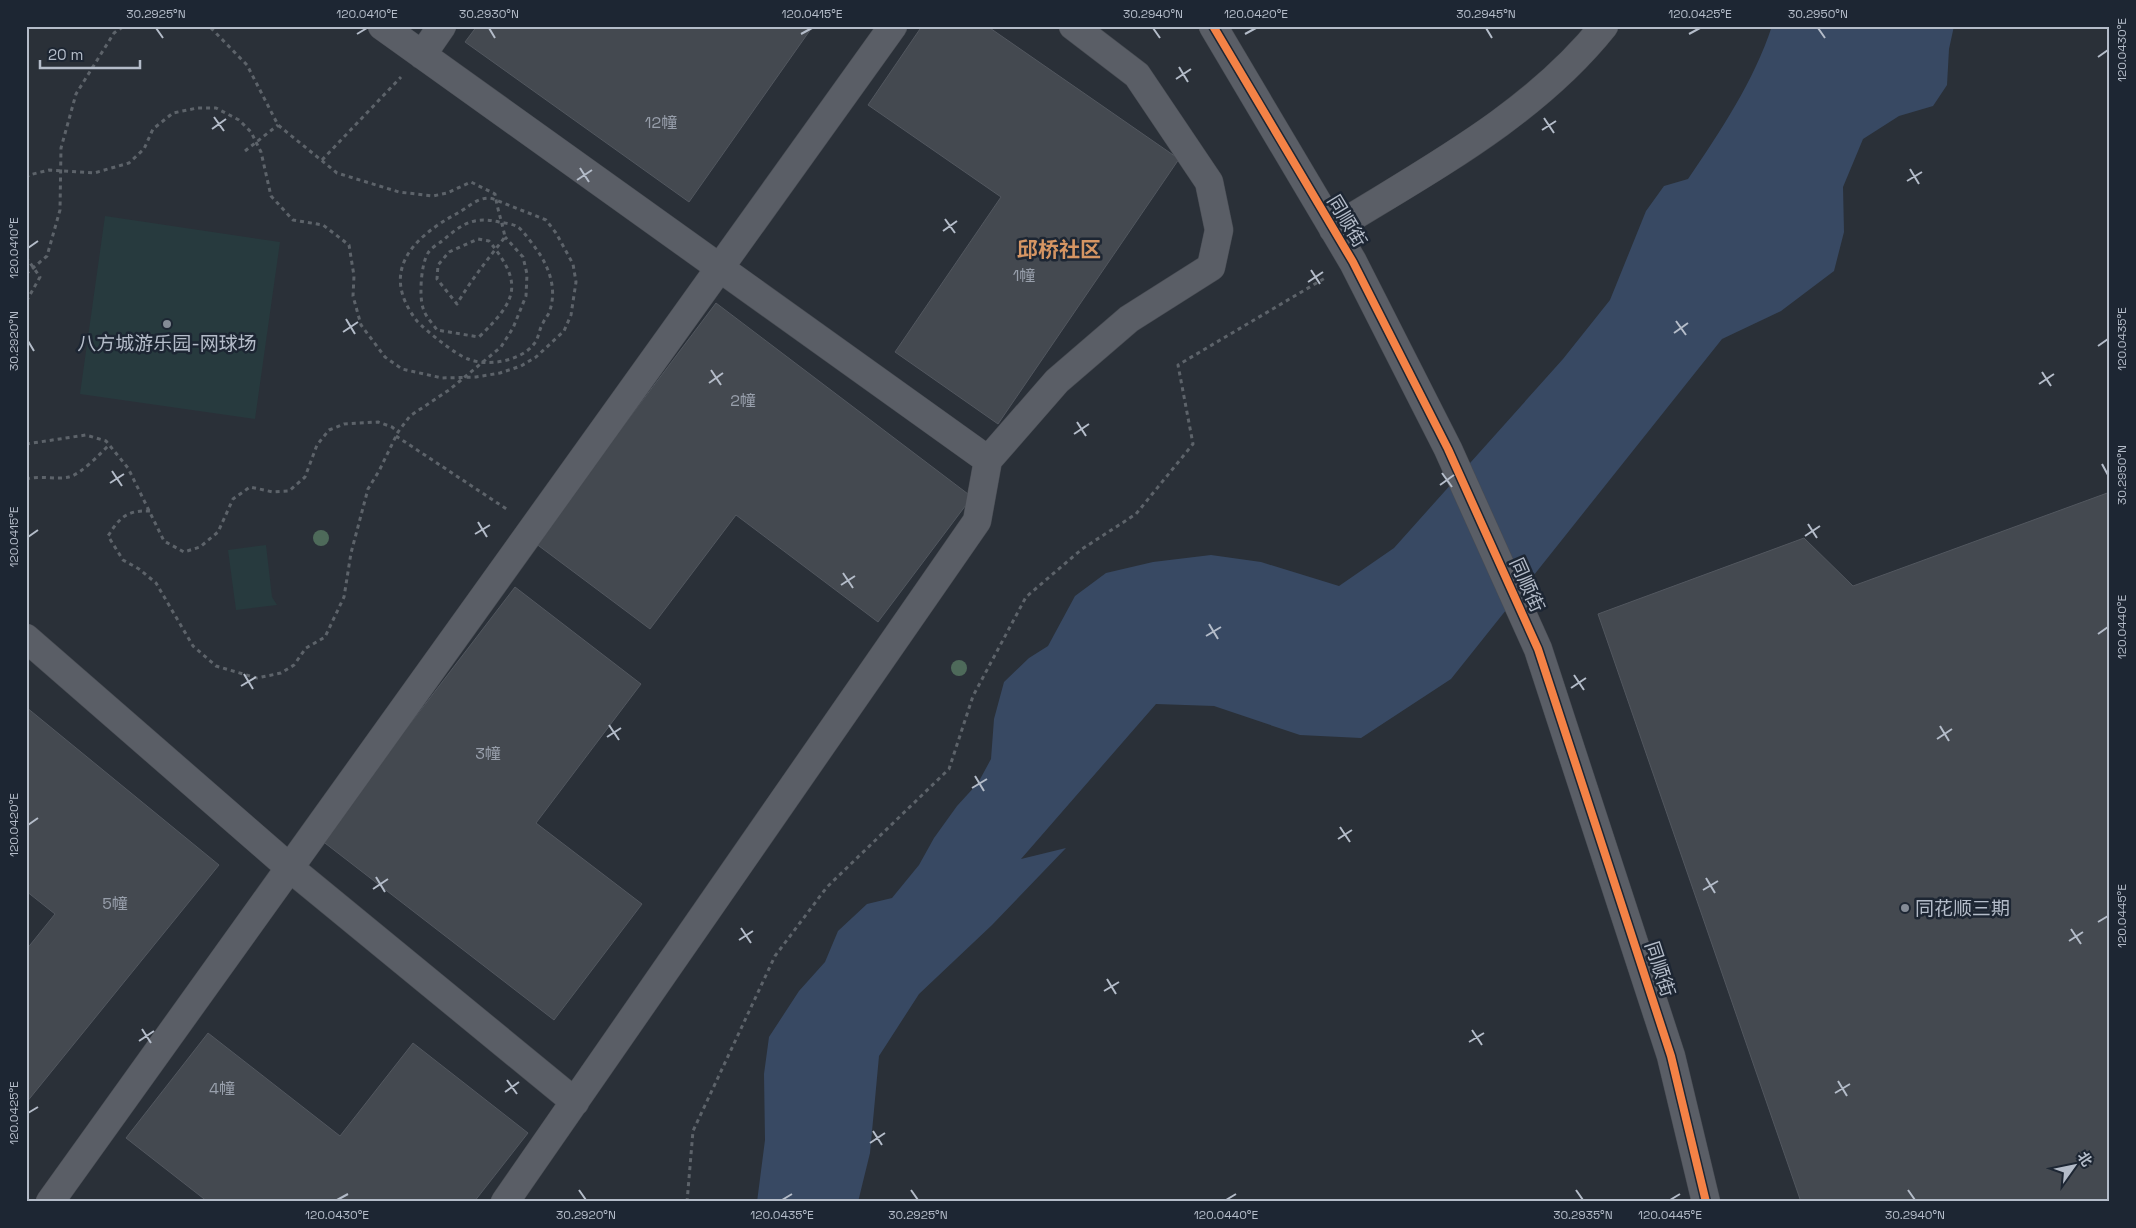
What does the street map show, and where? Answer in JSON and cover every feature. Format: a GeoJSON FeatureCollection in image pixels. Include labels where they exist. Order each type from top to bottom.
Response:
{"type":"FeatureCollection","features":[{"type":"Feature","properties":{"kind":"street"},"geometry":{"type":"LineString","coordinates":[[382,26],[988,460]]}},
{"type":"Feature","properties":{"kind":"street"},"geometry":{"type":"LineString","coordinates":[[422,55],[442,26]]}},
{"type":"Feature","properties":{"kind":"street"},"geometry":{"type":"LineString","coordinates":[[50,1202],[893,26]]}},
{"type":"Feature","properties":{"kind":"street"},"geometry":{"type":"LineString","coordinates":[[505,1202],[977,521],[988,460],[1057,381],[1129,319],[1211,267],[1219,230],[1209,182],[1136,75],[1073,26]]}},
{"type":"Feature","properties":{"kind":"street","name":"同顺街"},"geometry":{"type":"LineString","coordinates":[[1213,26],[1352,262],[1448,449],[1538,649],[1671,1056],[1706,1202]]}},
{"type":"Feature","properties":{"kind":"street"},"geometry":{"type":"LineString","coordinates":[[1333,229],[1464,147],[1544,89],[1604,26]]}},
{"type":"Feature","properties":{"kind":"street"},"geometry":{"type":"LineString","coordinates":[[26,638],[290,868],[575,1102]]}},
{"type":"Feature","properties":{"kind":"path"},"geometry":{"type":"LineString","coordinates":[[26,274],[47,256],[60,210],[61,148],[76,94],[114,33],[124,26]]}},
{"type":"Feature","properties":{"kind":"path"},"geometry":{"type":"LineString","coordinates":[[150,511],[135,511],[118,519],[108,536],[124,560],[156,583],[193,646],[216,666],[257,678],[281,673],[294,665],[306,648],[325,638],[340,608],[344,597],[357,526],[368,489],[397,434],[410,416],[434,401],[501,347],[512,328],[526,296],[527,274],[523,257],[505,236],[496,194],[471,182],[447,193],[433,196],[399,192],[337,173],[278,125],[247,66],[209,26]]}},
{"type":"Feature","properties":{"kind":"path"},"geometry":{"type":"LineString","coordinates":[[322,160],[422,55]]}},
{"type":"Feature","properties":{"kind":"path"},"geometry":{"type":"LineString","coordinates":[[26,178],[29,174],[49,170],[94,173],[129,163],[144,149],[153,129],[173,113],[197,108],[216,108],[239,120],[251,132],[261,152],[271,196],[293,220],[323,225],[350,245],[354,276],[353,296],[362,325],[385,357],[402,369],[442,378],[464,378],[500,373],[521,366],[536,357],[564,331],[571,315],[574,300],[576,282],[573,264],[556,233],[546,220],[493,198],[476,200],[426,233],[405,256],[400,284],[406,301],[418,321],[451,349],[468,359],[490,362],[520,356],[535,343],[542,324],[550,312],[554,292],[553,284],[541,256],[518,227],[483,219],[472,221],[453,231],[428,253],[419,288],[423,310],[437,330],[479,337],[502,315],[511,297],[511,279],[506,265],[496,249],[489,240],[478,239],[448,252],[438,265],[437,279],[457,304],[468,284],[496,249],[505,236]]}},
{"type":"Feature","properties":{"kind":"path"},"geometry":{"type":"LineString","coordinates":[[245,151],[278,125]]}},
{"type":"Feature","properties":{"kind":"path"},"geometry":{"type":"LineString","coordinates":[[26,257],[40,277],[26,302]]}},
{"type":"Feature","properties":{"kind":"path"},"geometry":{"type":"LineString","coordinates":[[687,1202],[693,1131],[775,956],[827,886],[949,769],[973,696],[1026,597],[1082,549],[1136,514],[1193,444],[1178,365],[1352,262]]}},
{"type":"Feature","properties":{"kind":"path"},"geometry":{"type":"LineString","coordinates":[[26,444],[86,435],[106,441],[128,468],[164,540],[184,552],[200,547],[218,532],[233,499],[250,487],[273,492],[289,491],[304,477],[317,444],[329,430],[344,424],[378,422],[392,427],[397,434],[534,527]]}},
{"type":"Feature","properties":{"kind":"path"},"geometry":{"type":"LineString","coordinates":[[26,479],[38,476],[70,477],[91,462],[109,445]]}},
{"type":"Feature","properties":{"kind":"green space"},"geometry":{"type":"Polygon","coordinates":[[[105,216],[280,242],[255,419],[80,394],[105,216]]]}},
{"type":"Feature","properties":{"kind":"green space"},"geometry":{"type":"Polygon","coordinates":[[[266,545],[272,597],[277,605],[236,610],[228,550],[266,545]]]}},
{"type":"Feature","properties":{"kind":"water"},"geometry":{"type":"Polygon","coordinates":[[[1772,26],[1954,26],[1949,49],[1947,85],[1933,106],[1899,116],[1863,139],[1843,187],[1844,232],[1834,271],[1781,311],[1722,339],[1451,679],[1361,738],[1300,735],[1214,706],[1156,704],[1021,859],[1066,848],[992,925],[919,994],[879,1056],[870,1153],[858,1202],[757,1202],[765,1140],[764,1074],[769,1037],[799,991],[825,962],[838,931],[867,904],[892,898],[919,865],[934,838],[957,806],[978,783],[991,759],[994,719],[1004,682],[1029,658],[1048,646],[1075,596],[1106,573],[1153,562],[1211,555],[1261,562],[1339,586],[1394,548],[1563,359],[1610,300],[1646,211],[1664,186],[1688,179],[1746,86],[1765,46],[1772,26]]]}},
{"type":"Feature","properties":{"kind":"building"},"geometry":{"type":"Polygon","coordinates":[[[477,26],[813,26],[689,202],[465,42],[477,26]]]}},
{"type":"Feature","properties":{"kind":"building"},"geometry":{"type":"Polygon","coordinates":[[[922,26],[987,26],[1179,159],[998,424],[895,352],[1001,197],[868,105],[922,26]]]}},
{"type":"Feature","properties":{"kind":"building"},"geometry":{"type":"Polygon","coordinates":[[[716,303],[972,497],[878,622],[736,515],[650,629],[535,543],[716,303]]]}},
{"type":"Feature","properties":{"kind":"building","name":"同花顺三期"},"geometry":{"type":"Polygon","coordinates":[[[2110,492],[2110,1202],[1801,1202],[1598,614],[1804,538],[1853,586],[2110,492]]]}},
{"type":"Feature","properties":{"kind":"building"},"geometry":{"type":"Polygon","coordinates":[[[515,587],[641,684],[536,823],[642,904],[554,1020],[321,840],[515,587]]]}},
{"type":"Feature","properties":{"kind":"building"},"geometry":{"type":"Polygon","coordinates":[[[26,707],[219,865],[26,1103],[26,950],[55,914],[26,891],[26,707]]]}},
{"type":"Feature","properties":{"kind":"building"},"geometry":{"type":"Polygon","coordinates":[[[208,1033],[340,1136],[413,1043],[528,1133],[474,1202],[208,1202],[126,1138],[208,1033]]]}},
{"type":"Feature","properties":{"kind":"cycle path"},"geometry":{"type":"LineString","coordinates":[[1213,26],[1353,262],[1448,449],[1538,649],[1671,1056],[1706,1202]]}},
{"type":"Feature","properties":{"kind":"place","name":"八方城游乐园-网球场"},"geometry":{"type":"Point","coordinates":[167,324]}},
{"type":"Feature","properties":{"kind":"place","name":"同花顺三期"},"geometry":{"type":"Point","coordinates":[1905,908]}},
{"type":"Feature","properties":{"kind":"district","name":"邱桥社区"},"geometry":{"type":"Point","coordinates":[1059,249]}}]}
